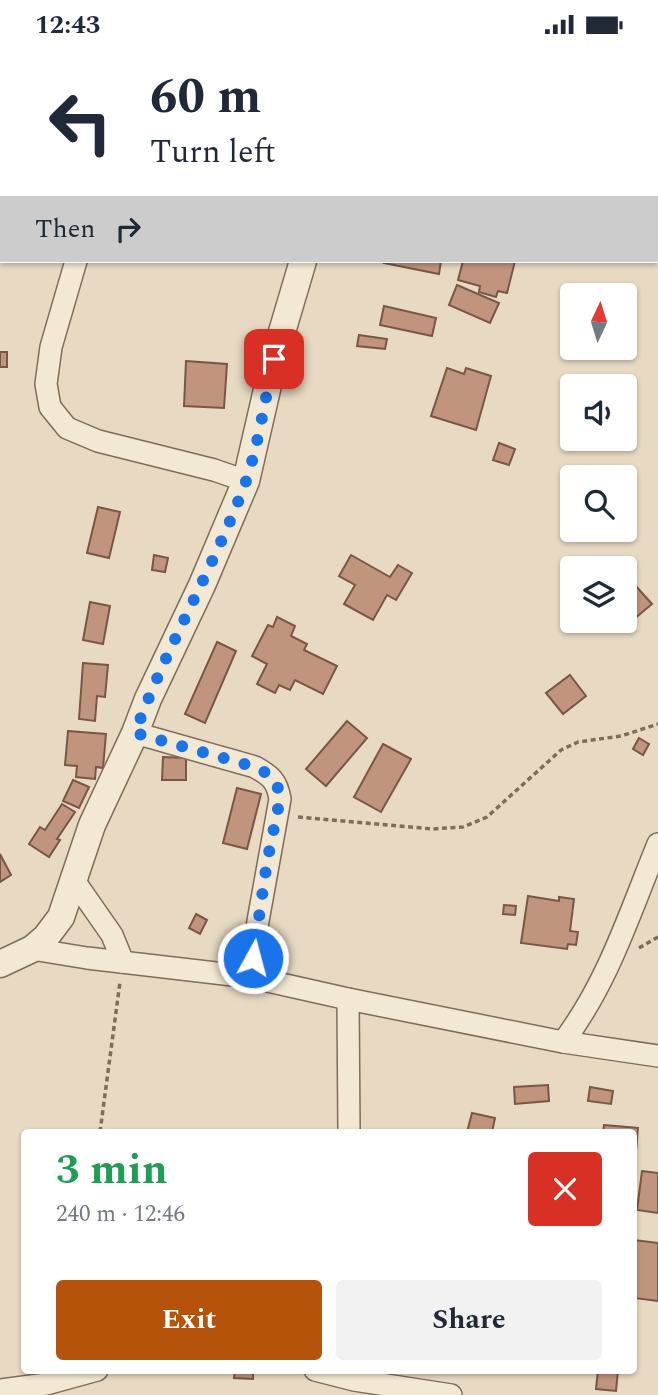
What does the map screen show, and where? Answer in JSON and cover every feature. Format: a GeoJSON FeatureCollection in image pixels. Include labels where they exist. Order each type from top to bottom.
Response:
{"type":"FeatureCollection","features":[{"type":"Feature","properties":{"kind":"street"},"geometry":{"type":"LineString","coordinates":[[75,263],[51,347],[46,384],[50,407],[67,428],[98,441],[214,470],[246,481]]}},
{"type":"Feature","properties":{"kind":"street"},"geometry":{"type":"LineString","coordinates":[[0,964],[32,949],[46,937],[61,917],[92,825],[202,585],[246,481],[274,359],[302,263]]}},
{"type":"Feature","properties":{"kind":"street"},"geometry":{"type":"LineString","coordinates":[[135,733],[255,767],[270,775],[277,784],[280,799],[278,815],[267,862],[250,977]]}},
{"type":"Feature","properties":{"kind":"street"},"geometry":{"type":"LineString","coordinates":[[563,1042],[584,1014],[608,968],[658,844]]}},
{"type":"Feature","properties":{"kind":"street"},"geometry":{"type":"LineString","coordinates":[[73,879],[111,935],[123,962]]}},
{"type":"Feature","properties":{"kind":"street"},"geometry":{"type":"LineString","coordinates":[[32,949],[250,977],[563,1042],[658,1056]]}},
{"type":"Feature","properties":{"kind":"street"},"geometry":{"type":"LineString","coordinates":[[348,999],[349,1129]]}},
{"type":"Feature","properties":{"kind":"street"},"geometry":{"type":"LineString","coordinates":[[0,1390],[46,1384],[82,1374]]}},
{"type":"Feature","properties":{"kind":"street"},"geometry":{"type":"LineString","coordinates":[[329,1374],[354,1382],[451,1395]]}},
{"type":"Feature","properties":{"kind":"path"},"geometry":{"type":"LineString","coordinates":[[278,815],[432,829],[463,827],[487,817],[561,750],[578,742],[621,736],[658,724]]}},
{"type":"Feature","properties":{"kind":"path"},"geometry":{"type":"LineString","coordinates":[[100,1129],[123,962]]}},
{"type":"Feature","properties":{"kind":"building"},"geometry":{"type":"Polygon","coordinates":[[[384,263],[441,263],[439,274],[384,263]]]}},
{"type":"Feature","properties":{"kind":"building"},"geometry":{"type":"Polygon","coordinates":[[[462,263],[514,263],[507,293],[498,291],[496,297],[479,292],[480,286],[458,280],[462,263]]]}},
{"type":"Feature","properties":{"kind":"building"},"geometry":{"type":"Polygon","coordinates":[[[457,285],[499,303],[490,323],[449,305],[457,285]]]}},
{"type":"Feature","properties":{"kind":"building"},"geometry":{"type":"Polygon","coordinates":[[[384,306],[436,318],[432,336],[380,325],[384,306]]]}},
{"type":"Feature","properties":{"kind":"building"},"geometry":{"type":"Polygon","coordinates":[[[359,335],[387,339],[385,349],[357,346],[359,335]]]}},
{"type":"Feature","properties":{"kind":"building"},"geometry":{"type":"Polygon","coordinates":[[[0,352],[7,352],[7,367],[0,367],[0,352]]]}},
{"type":"Feature","properties":{"kind":"building"},"geometry":{"type":"Polygon","coordinates":[[[186,361],[227,364],[224,408],[184,406],[186,361]]]}},
{"type":"Feature","properties":{"kind":"building"},"geometry":{"type":"Polygon","coordinates":[[[447,368],[464,374],[466,368],[491,376],[476,430],[431,416],[447,368]]]}},
{"type":"Feature","properties":{"kind":"building"},"geometry":{"type":"Polygon","coordinates":[[[499,443],[515,449],[509,465],[493,460],[499,443]]]}},
{"type":"Feature","properties":{"kind":"building"},"geometry":{"type":"Polygon","coordinates":[[[98,507],[120,512],[109,558],[87,553],[98,507]]]}},
{"type":"Feature","properties":{"kind":"building"},"geometry":{"type":"Polygon","coordinates":[[[154,555],[168,558],[165,572],[152,570],[154,555]]]}},
{"type":"Feature","properties":{"kind":"building"},"geometry":{"type":"Polygon","coordinates":[[[351,555],[390,577],[398,565],[412,573],[396,600],[387,595],[373,620],[344,604],[355,585],[339,576],[351,555]]]}},
{"type":"Feature","properties":{"kind":"building"},"geometry":{"type":"Polygon","coordinates":[[[637,587],[652,604],[637,617],[637,587]]]}},
{"type":"Feature","properties":{"kind":"building"},"geometry":{"type":"Polygon","coordinates":[[[90,602],[110,606],[103,644],[83,640],[90,602]]]}},
{"type":"Feature","properties":{"kind":"building"},"geometry":{"type":"Polygon","coordinates":[[[277,617],[295,626],[291,636],[307,644],[304,650],[337,666],[323,694],[295,680],[290,690],[279,685],[275,693],[257,684],[267,664],[252,656],[268,625],[273,627],[277,617]]]}},
{"type":"Feature","properties":{"kind":"building"},"geometry":{"type":"Polygon","coordinates":[[[217,642],[236,651],[205,723],[185,714],[217,642]]]}},
{"type":"Feature","properties":{"kind":"building"},"geometry":{"type":"Polygon","coordinates":[[[83,663],[108,665],[105,697],[97,696],[95,721],[79,719],[83,663]]]}},
{"type":"Feature","properties":{"kind":"building"},"geometry":{"type":"Polygon","coordinates":[[[570,675],[586,696],[563,714],[546,693],[570,675]]]}},
{"type":"Feature","properties":{"kind":"building"},"geometry":{"type":"Polygon","coordinates":[[[347,721],[367,738],[326,786],[306,769],[347,721]]]}},
{"type":"Feature","properties":{"kind":"building"},"geometry":{"type":"Polygon","coordinates":[[[68,731],[106,734],[103,768],[96,767],[95,779],[76,777],[77,766],[65,765],[68,731]]]}},
{"type":"Feature","properties":{"kind":"building"},"geometry":{"type":"Polygon","coordinates":[[[639,738],[649,744],[643,755],[633,749],[639,738]]]}},
{"type":"Feature","properties":{"kind":"building"},"geometry":{"type":"Polygon","coordinates":[[[383,744],[411,759],[381,812],[354,797],[383,744]]]}},
{"type":"Feature","properties":{"kind":"building"},"geometry":{"type":"Polygon","coordinates":[[[163,757],[186,758],[186,780],[162,780],[163,757]]]}},
{"type":"Feature","properties":{"kind":"building"},"geometry":{"type":"Polygon","coordinates":[[[73,780],[89,787],[79,808],[63,801],[73,780]]]}},
{"type":"Feature","properties":{"kind":"building"},"geometry":{"type":"Polygon","coordinates":[[[237,788],[261,794],[247,849],[223,843],[237,788]]]}},
{"type":"Feature","properties":{"kind":"building"},"geometry":{"type":"Polygon","coordinates":[[[62,804],[75,812],[49,857],[29,844],[40,827],[45,830],[62,804]]]}},
{"type":"Feature","properties":{"kind":"building"},"geometry":{"type":"Polygon","coordinates":[[[0,854],[11,875],[0,882],[0,854]]]}},
{"type":"Feature","properties":{"kind":"building"},"geometry":{"type":"Polygon","coordinates":[[[528,896],[559,901],[559,897],[574,899],[570,931],[578,932],[576,945],[568,944],[567,949],[521,943],[528,896]]]}},
{"type":"Feature","properties":{"kind":"building"},"geometry":{"type":"Polygon","coordinates":[[[504,905],[516,906],[515,915],[503,914],[504,905]]]}},
{"type":"Feature","properties":{"kind":"building"},"geometry":{"type":"Polygon","coordinates":[[[196,914],[207,920],[200,934],[189,928],[196,914]]]}},
{"type":"Feature","properties":{"kind":"building"},"geometry":{"type":"Polygon","coordinates":[[[548,1085],[549,1101],[515,1104],[514,1087],[548,1085]]]}},
{"type":"Feature","properties":{"kind":"building"},"geometry":{"type":"Polygon","coordinates":[[[590,1087],[613,1091],[611,1104],[588,1101],[590,1087]]]}},
{"type":"Feature","properties":{"kind":"building"},"geometry":{"type":"Polygon","coordinates":[[[472,1113],[495,1118],[493,1129],[468,1129],[472,1113]]]}},
{"type":"Feature","properties":{"kind":"building"},"geometry":{"type":"Polygon","coordinates":[[[604,1125],[638,1128],[637,1140],[637,1129],[603,1129],[604,1125]]]}},
{"type":"Feature","properties":{"kind":"building"},"geometry":{"type":"Polygon","coordinates":[[[642,1171],[658,1173],[658,1213],[637,1210],[642,1171]]]}},
{"type":"Feature","properties":{"kind":"building"},"geometry":{"type":"Polygon","coordinates":[[[637,1240],[658,1243],[658,1301],[637,1298],[637,1240]]]}},
{"type":"Feature","properties":{"kind":"building"},"geometry":{"type":"Polygon","coordinates":[[[234,1374],[253,1374],[253,1379],[234,1378],[234,1374]]]}},
{"type":"Feature","properties":{"kind":"building"},"geometry":{"type":"Polygon","coordinates":[[[598,1374],[618,1374],[616,1391],[596,1389],[598,1374]]]}},
{"type":"Feature","properties":{"kind":"route"},"geometry":{"type":"LineString","coordinates":[[253,958],[267,862],[278,815],[280,799],[277,784],[270,775],[255,767],[135,733],[246,481],[274,359]]}}]}
